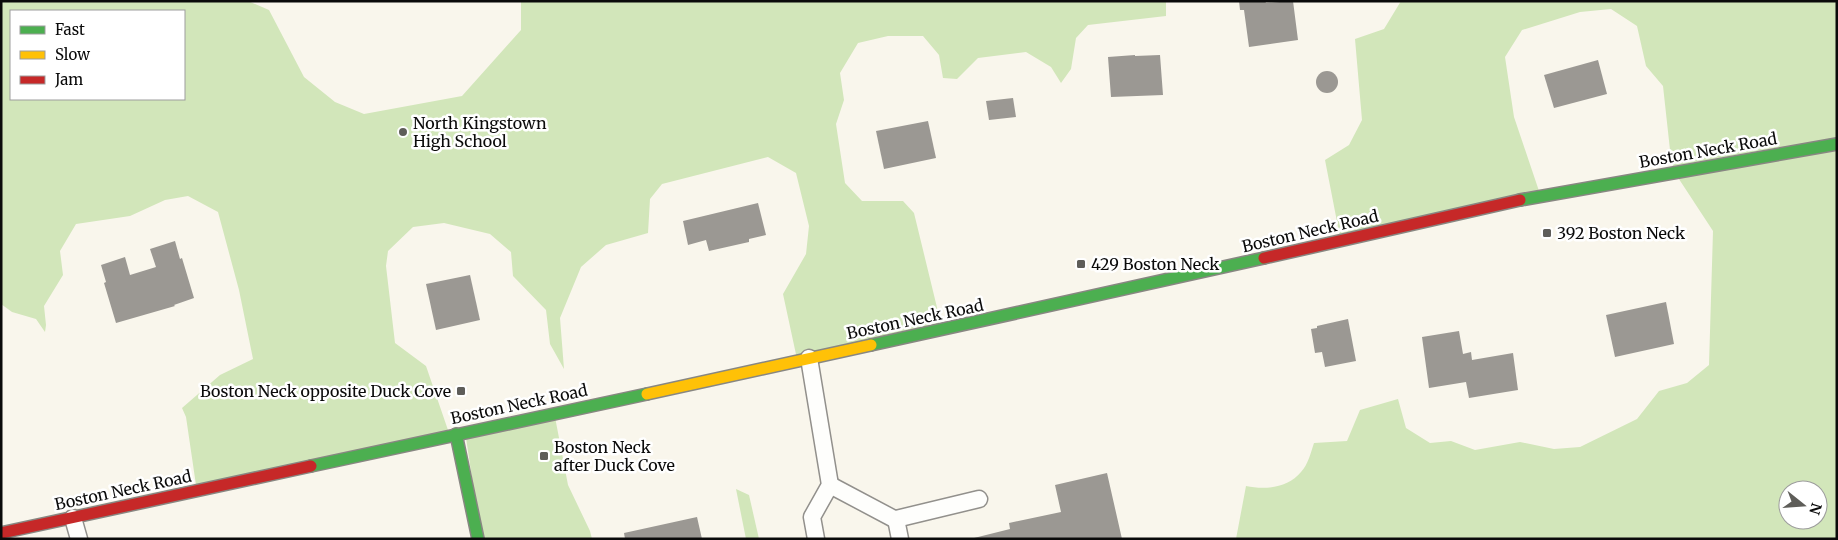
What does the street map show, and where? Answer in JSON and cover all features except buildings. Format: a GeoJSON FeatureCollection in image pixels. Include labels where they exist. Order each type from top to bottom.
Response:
{"type":"FeatureCollection","features":[{"type":"Feature","properties":{"kind":"main road","name":"Boston Neck Road"},"geometry":{"type":"LineString","coordinates":[[1,534],[998,318],[1525,199],[1837,144]]}},
{"type":"Feature","properties":{"kind":"main road"},"geometry":{"type":"LineString","coordinates":[[456,434],[478,539]]}},
{"type":"Feature","properties":{"kind":"lane"},"geometry":{"type":"LineString","coordinates":[[808,358],[830,485],[812,517],[816,539]]}},
{"type":"Feature","properties":{"kind":"lane"},"geometry":{"type":"LineString","coordinates":[[830,485],[896,520],[979,499]]}},
{"type":"Feature","properties":{"kind":"lane"},"geometry":{"type":"LineString","coordinates":[[74,518],[79,539]]}},
{"type":"Feature","properties":{"kind":"lane"},"geometry":{"type":"LineString","coordinates":[[896,520],[900,539]]}},
{"type":"Feature","properties":{"kind":"green space"},"geometry":{"type":"Polygon","coordinates":[[[1,1],[248,1],[269,10],[304,77],[335,102],[364,114],[462,96],[521,30],[521,1],[1166,1],[1166,16],[1088,25],[1076,38],[1071,69],[1061,83],[1051,67],[1026,52],[978,58],[957,79],[943,78],[939,55],[923,36],[888,36],[858,43],[840,73],[844,100],[836,124],[845,183],[862,201],[903,201],[914,213],[942,328],[797,359],[783,294],[806,254],[809,226],[796,173],[768,157],[662,184],[650,199],[648,233],[606,245],[581,267],[560,318],[564,369],[550,344],[546,310],[513,276],[511,252],[490,234],[444,223],[413,227],[388,251],[386,266],[395,343],[426,366],[449,433],[196,485],[186,417],[182,408],[220,375],[253,359],[239,290],[218,212],[188,196],[165,200],[130,216],[76,224],[60,251],[63,275],[44,306],[45,332],[36,319],[12,312],[1,304],[1,1]]]}},
{"type":"Feature","properties":{"kind":"green space"},"geometry":{"type":"Polygon","coordinates":[[[1401,1],[1837,1],[1837,539],[1236,539],[1246,486],[1268,488],[1290,482],[1306,466],[1314,443],[1347,441],[1360,410],[1398,399],[1406,428],[1430,443],[1451,441],[1475,450],[1520,442],[1554,449],[1580,447],[1637,419],[1659,391],[1687,383],[1709,365],[1713,231],[1675,173],[1671,159],[1663,86],[1646,66],[1637,26],[1611,9],[1580,12],[1522,30],[1505,57],[1514,117],[1539,191],[1340,237],[1325,160],[1349,145],[1362,120],[1355,39],[1384,29],[1401,1]]]}},
{"type":"Feature","properties":{"kind":"green space"},"geometry":{"type":"Polygon","coordinates":[[[555,417],[568,485],[592,539],[481,539],[465,431],[555,417]]]}},
{"type":"Feature","properties":{"kind":"green space"},"geometry":{"type":"Polygon","coordinates":[[[736,489],[749,495],[759,539],[746,539],[736,489]]]}},
{"type":"Feature","properties":{"kind":"traffic: fast"},"geometry":{"type":"LineString","coordinates":[[1520,200],[1837,144]]}},
{"type":"Feature","properties":{"kind":"traffic: fast"},"geometry":{"type":"LineString","coordinates":[[871,345],[1264,258]]}},
{"type":"Feature","properties":{"kind":"traffic: fast"},"geometry":{"type":"LineString","coordinates":[[311,466],[647,394]]}},
{"type":"Feature","properties":{"kind":"traffic: fast"},"geometry":{"type":"LineString","coordinates":[[456,434],[478,539]]}},
{"type":"Feature","properties":{"kind":"traffic: slow"},"geometry":{"type":"LineString","coordinates":[[647,394],[871,345]]}},
{"type":"Feature","properties":{"kind":"traffic: jam"},"geometry":{"type":"LineString","coordinates":[[1264,258],[1520,200]]}},
{"type":"Feature","properties":{"kind":"traffic: jam"},"geometry":{"type":"LineString","coordinates":[[1,533],[311,466]]}},
{"type":"Feature","properties":{"kind":"place","name":"North Kingstown High School"},"geometry":{"type":"Point","coordinates":[403,132]}},
{"type":"Feature","properties":{"kind":"place","name":"392 Boston Neck"},"geometry":{"type":"Point","coordinates":[1547,233]}},
{"type":"Feature","properties":{"kind":"place","name":"429 Boston Neck"},"geometry":{"type":"Point","coordinates":[1081,264]}},
{"type":"Feature","properties":{"kind":"place","name":"Boston Neck opposite Duck Cove"},"geometry":{"type":"Point","coordinates":[461,391]}},
{"type":"Feature","properties":{"kind":"place","name":"Boston Neck after Duck Cove"},"geometry":{"type":"Point","coordinates":[544,456]}}]}
